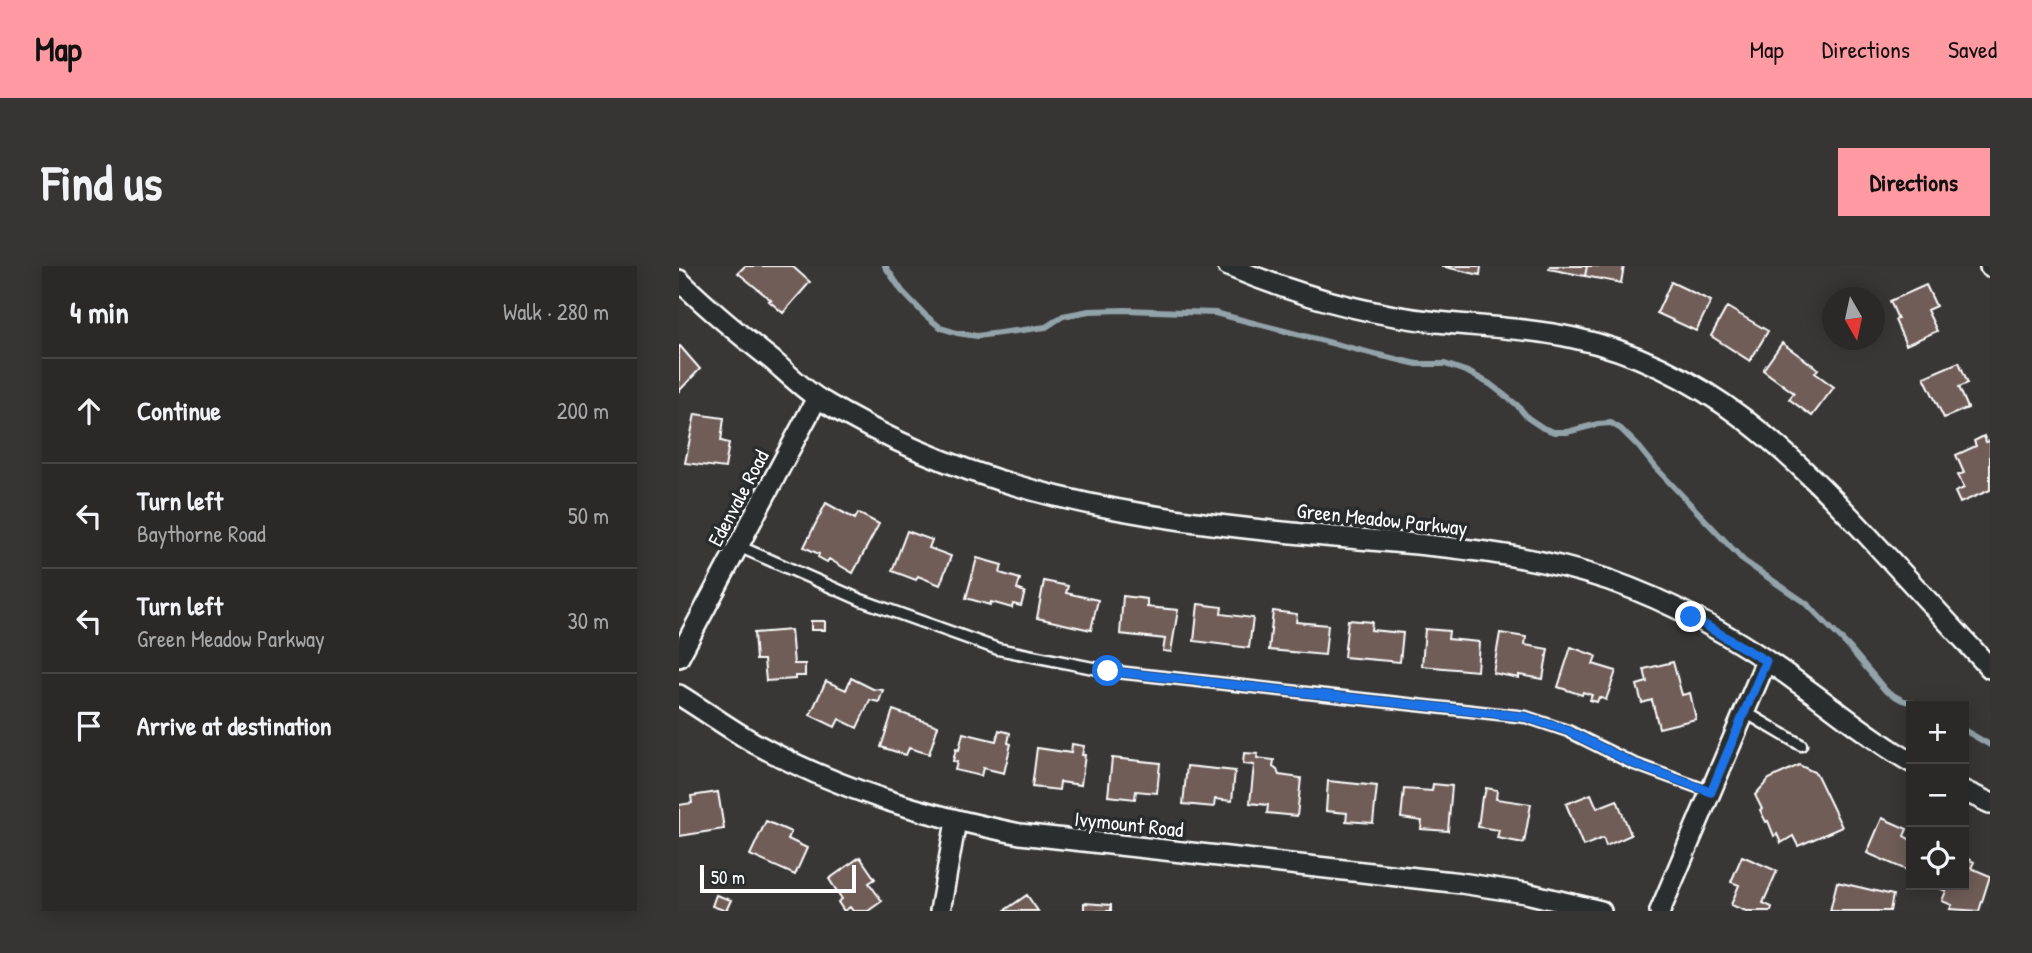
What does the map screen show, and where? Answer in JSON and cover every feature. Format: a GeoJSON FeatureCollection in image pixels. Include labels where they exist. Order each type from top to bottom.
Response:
{"type":"FeatureCollection","features":[{"type":"Feature","properties":{"kind":"street"},"geometry":{"type":"LineString","coordinates":[[1228,266],[1296,292],[1351,307],[1436,322],[1532,331],[1574,338],[1649,362],[1688,382],[1761,430],[1797,461],[1990,668]]}},
{"type":"Feature","properties":{"kind":"street","name":"Green Meadow Parkway"},"geometry":{"type":"LineString","coordinates":[[679,280],[718,317],[817,398],[905,444],[954,465],[1000,482],[1057,498],[1169,520],[1506,554],[1608,580],[1691,617],[1766,661],[1906,759]]}},
{"type":"Feature","properties":{"kind":"street","name":"Edenvale Road"},"geometry":{"type":"LineString","coordinates":[[679,657],[817,398]]}},
{"type":"Feature","properties":{"kind":"street"},"geometry":{"type":"LineString","coordinates":[[1660,911],[1766,661]]}},
{"type":"Feature","properties":{"kind":"street","name":"Ivymount Road"},"geometry":{"type":"LineString","coordinates":[[679,695],[755,744],[836,782],[909,809],[956,821],[1045,838],[1461,883],[1526,893],[1601,911]]}},
{"type":"Feature","properties":{"kind":"street"},"geometry":{"type":"LineString","coordinates":[[1969,793],[1990,803]]}},
{"type":"Feature","properties":{"kind":"street"},"geometry":{"type":"LineString","coordinates":[[940,911],[956,821]]}},
{"type":"Feature","properties":{"kind":"lane"},"geometry":{"type":"LineString","coordinates":[[738,546],[861,600],[998,649],[1108,671],[1526,717],[1568,731],[1632,763],[1711,792]]}},
{"type":"Feature","properties":{"kind":"lane"},"geometry":{"type":"LineString","coordinates":[[1745,712],[1801,745]]}},
{"type":"Feature","properties":{"kind":"building"},"geometry":{"type":"Polygon","coordinates":[[[745,266],[792,266],[810,282],[783,313],[738,273],[745,266]]]}},
{"type":"Feature","properties":{"kind":"building"},"geometry":{"type":"Polygon","coordinates":[[[1441,266],[1481,266],[1480,275],[1441,266]]]}},
{"type":"Feature","properties":{"kind":"building"},"geometry":{"type":"Polygon","coordinates":[[[1550,266],[1587,266],[1585,276],[1549,269],[1550,266]]]}},
{"type":"Feature","properties":{"kind":"building"},"geometry":{"type":"Polygon","coordinates":[[[1587,266],[1624,266],[1621,283],[1585,276],[1587,266]]]}},
{"type":"Feature","properties":{"kind":"building"},"geometry":{"type":"Polygon","coordinates":[[[1671,282],[1711,301],[1696,331],[1657,313],[1671,282]]]}},
{"type":"Feature","properties":{"kind":"building"},"geometry":{"type":"Polygon","coordinates":[[[1926,285],[1936,306],[1927,310],[1937,331],[1906,345],[1890,301],[1926,285]]]}},
{"type":"Feature","properties":{"kind":"building"},"geometry":{"type":"Polygon","coordinates":[[[1727,307],[1768,331],[1750,361],[1711,336],[1727,307]]]}},
{"type":"Feature","properties":{"kind":"building"},"geometry":{"type":"Polygon","coordinates":[[[1782,343],[1818,369],[1815,373],[1834,387],[1812,416],[1789,399],[1794,393],[1763,370],[1782,343]]]}},
{"type":"Feature","properties":{"kind":"building"},"geometry":{"type":"Polygon","coordinates":[[[679,346],[700,369],[679,391],[679,346]]]}},
{"type":"Feature","properties":{"kind":"building"},"geometry":{"type":"Polygon","coordinates":[[[1959,362],[1968,383],[1959,387],[1968,408],[1944,418],[1924,377],[1959,362]]]}},
{"type":"Feature","properties":{"kind":"building"},"geometry":{"type":"Polygon","coordinates":[[[695,414],[724,418],[721,441],[729,443],[725,468],[685,463],[695,414]]]}},
{"type":"Feature","properties":{"kind":"building"},"geometry":{"type":"Polygon","coordinates":[[[1984,436],[1986,442],[1990,441],[1990,490],[1960,503],[1955,492],[1964,488],[1958,475],[1964,473],[1956,455],[1976,446],[1974,441],[1984,436]]]}},
{"type":"Feature","properties":{"kind":"building"},"geometry":{"type":"Polygon","coordinates":[[[826,503],[855,519],[858,513],[879,524],[853,573],[829,559],[827,562],[818,557],[819,554],[804,547],[826,503]]]}},
{"type":"Feature","properties":{"kind":"building"},"geometry":{"type":"Polygon","coordinates":[[[907,531],[932,540],[929,548],[951,556],[940,585],[918,576],[916,580],[892,571],[907,531]]]}},
{"type":"Feature","properties":{"kind":"building"},"geometry":{"type":"Polygon","coordinates":[[[977,558],[1002,565],[1000,573],[1020,579],[1017,589],[1025,592],[1021,606],[1013,604],[1012,608],[991,602],[990,605],[966,598],[977,558]]]}},
{"type":"Feature","properties":{"kind":"building"},"geometry":{"type":"Polygon","coordinates":[[[1044,581],[1068,586],[1066,593],[1098,600],[1091,630],[1037,618],[1044,581]]]}},
{"type":"Feature","properties":{"kind":"building"},"geometry":{"type":"Polygon","coordinates":[[[1123,596],[1147,599],[1147,607],[1178,610],[1171,652],[1163,651],[1165,639],[1120,634],[1123,596]]]}},
{"type":"Feature","properties":{"kind":"building"},"geometry":{"type":"Polygon","coordinates":[[[1198,604],[1222,607],[1221,614],[1253,618],[1249,648],[1194,641],[1198,604]]]}},
{"type":"Feature","properties":{"kind":"building"},"geometry":{"type":"Polygon","coordinates":[[[1273,611],[1297,614],[1296,622],[1328,625],[1325,655],[1269,650],[1273,611]]]}},
{"type":"Feature","properties":{"kind":"building"},"geometry":{"type":"Polygon","coordinates":[[[1348,620],[1372,622],[1371,630],[1403,633],[1400,662],[1344,657],[1348,620]]]}},
{"type":"Feature","properties":{"kind":"building"},"geometry":{"type":"Polygon","coordinates":[[[811,621],[825,621],[825,630],[811,630],[811,621]]]}},
{"type":"Feature","properties":{"kind":"building"},"geometry":{"type":"Polygon","coordinates":[[[1425,629],[1449,631],[1448,639],[1479,642],[1477,671],[1422,666],[1425,629]]]}},
{"type":"Feature","properties":{"kind":"building"},"geometry":{"type":"Polygon","coordinates":[[[791,630],[794,664],[805,664],[805,676],[766,681],[764,660],[756,660],[754,633],[791,630]]]}},
{"type":"Feature","properties":{"kind":"building"},"geometry":{"type":"Polygon","coordinates":[[[1500,633],[1526,637],[1525,645],[1548,649],[1543,679],[1493,673],[1500,633]]]}},
{"type":"Feature","properties":{"kind":"building"},"geometry":{"type":"Polygon","coordinates":[[[1571,647],[1596,656],[1593,664],[1616,671],[1606,700],[1599,697],[1597,702],[1590,700],[1592,695],[1583,692],[1582,695],[1558,687],[1571,647]]]}},
{"type":"Feature","properties":{"kind":"building"},"geometry":{"type":"Polygon","coordinates":[[[1673,662],[1682,695],[1690,693],[1696,719],[1659,728],[1652,700],[1642,703],[1637,685],[1647,682],[1644,669],[1673,662]]]}},
{"type":"Feature","properties":{"kind":"building"},"geometry":{"type":"Polygon","coordinates":[[[851,678],[873,689],[883,690],[879,702],[870,700],[857,728],[839,719],[835,727],[810,715],[826,681],[846,690],[851,678]]]}},
{"type":"Feature","properties":{"kind":"building"},"geometry":{"type":"Polygon","coordinates":[[[893,710],[938,726],[929,754],[909,748],[906,755],[881,747],[893,710]]]}},
{"type":"Feature","properties":{"kind":"building"},"geometry":{"type":"Polygon","coordinates":[[[999,730],[1010,733],[1008,743],[1011,744],[1004,773],[983,768],[981,776],[955,770],[957,762],[953,761],[963,733],[996,741],[999,730]]]}},
{"type":"Feature","properties":{"kind":"building"},"geometry":{"type":"Polygon","coordinates":[[[1072,744],[1084,746],[1081,785],[1060,782],[1059,790],[1032,787],[1037,748],[1071,753],[1072,744]]]}},
{"type":"Feature","properties":{"kind":"building"},"geometry":{"type":"Polygon","coordinates":[[[1244,753],[1258,754],[1257,758],[1274,760],[1273,767],[1279,775],[1301,778],[1297,816],[1267,813],[1268,805],[1250,803],[1254,765],[1243,764],[1244,753]]]}},
{"type":"Feature","properties":{"kind":"building"},"geometry":{"type":"Polygon","coordinates":[[[1112,758],[1160,763],[1157,793],[1136,791],[1135,799],[1108,796],[1112,758]]]}},
{"type":"Feature","properties":{"kind":"building"},"geometry":{"type":"Polygon","coordinates":[[[1799,765],[1816,773],[1842,827],[1798,846],[1793,836],[1781,843],[1777,834],[1774,836],[1755,795],[1769,779],[1799,765]]]}},
{"type":"Feature","properties":{"kind":"building"},"geometry":{"type":"Polygon","coordinates":[[[1187,766],[1235,771],[1232,801],[1215,799],[1214,807],[1183,804],[1187,766]]]}},
{"type":"Feature","properties":{"kind":"building"},"geometry":{"type":"Polygon","coordinates":[[[1328,781],[1377,786],[1373,823],[1346,821],[1347,813],[1326,811],[1328,781]]]}},
{"type":"Feature","properties":{"kind":"building"},"geometry":{"type":"Polygon","coordinates":[[[1433,784],[1452,786],[1448,831],[1421,829],[1422,821],[1401,818],[1404,789],[1432,791],[1433,784]]]}},
{"type":"Feature","properties":{"kind":"building"},"geometry":{"type":"Polygon","coordinates":[[[1486,788],[1497,790],[1496,799],[1531,804],[1524,843],[1497,838],[1499,830],[1478,827],[1482,797],[1486,788]]]}},
{"type":"Feature","properties":{"kind":"building"},"geometry":{"type":"Polygon","coordinates":[[[718,792],[724,829],[679,836],[679,805],[692,803],[691,796],[718,792]]]}},
{"type":"Feature","properties":{"kind":"building"},"geometry":{"type":"Polygon","coordinates":[[[1591,794],[1597,808],[1617,800],[1631,835],[1606,846],[1603,838],[1583,846],[1566,804],[1591,794]]]}},
{"type":"Feature","properties":{"kind":"building"},"geometry":{"type":"Polygon","coordinates":[[[1882,818],[1906,829],[1906,870],[1867,853],[1882,818]]]}},
{"type":"Feature","properties":{"kind":"building"},"geometry":{"type":"Polygon","coordinates":[[[766,821],[791,832],[788,839],[807,848],[795,875],[750,855],[766,821]]]}},
{"type":"Feature","properties":{"kind":"building"},"geometry":{"type":"Polygon","coordinates":[[[1742,856],[1777,871],[1763,903],[1772,907],[1771,911],[1746,911],[1731,905],[1739,885],[1731,882],[1742,856]]]}},
{"type":"Feature","properties":{"kind":"building"},"geometry":{"type":"Polygon","coordinates":[[[860,857],[875,879],[869,883],[882,901],[868,911],[853,911],[850,907],[844,911],[838,902],[842,899],[829,879],[860,857]]]}},
{"type":"Feature","properties":{"kind":"building"},"geometry":{"type":"Polygon","coordinates":[[[1969,860],[1974,862],[1971,868],[1990,876],[1979,911],[1950,909],[1952,905],[1942,901],[1946,891],[1944,890],[1969,890],[1969,860]]]}},
{"type":"Feature","properties":{"kind":"building"},"geometry":{"type":"Polygon","coordinates":[[[1837,882],[1893,895],[1890,911],[1830,911],[1837,882]]]}},
{"type":"Feature","properties":{"kind":"building"},"geometry":{"type":"Polygon","coordinates":[[[716,895],[731,900],[726,911],[712,906],[716,895]]]}},
{"type":"Feature","properties":{"kind":"building"},"geometry":{"type":"Polygon","coordinates":[[[1027,895],[1038,911],[1005,911],[1005,910],[1027,895]]]}},
{"type":"Feature","properties":{"kind":"building"},"geometry":{"type":"Polygon","coordinates":[[[1084,903],[1111,905],[1111,911],[1084,911],[1084,903]]]}},
{"type":"Feature","properties":{"kind":"waterway"},"geometry":{"type":"LineString","coordinates":[[885,266],[902,291],[925,315],[941,328],[957,333],[977,336],[1046,327],[1063,316],[1089,311],[1215,313],[1374,354],[1417,364],[1445,364],[1468,372],[1490,384],[1517,405],[1528,418],[1554,432],[1611,423],[1639,447],[1744,561],[1807,604],[1849,647],[1886,691],[1906,701]]}},
{"type":"Feature","properties":{"kind":"waterway"},"geometry":{"type":"LineString","coordinates":[[1969,733],[1990,745]]}},
{"type":"Feature","properties":{"kind":"route"},"geometry":{"type":"LineString","coordinates":[[1108,671],[1526,717],[1568,731],[1632,763],[1711,792],[1766,661],[1691,617]]}}]}
